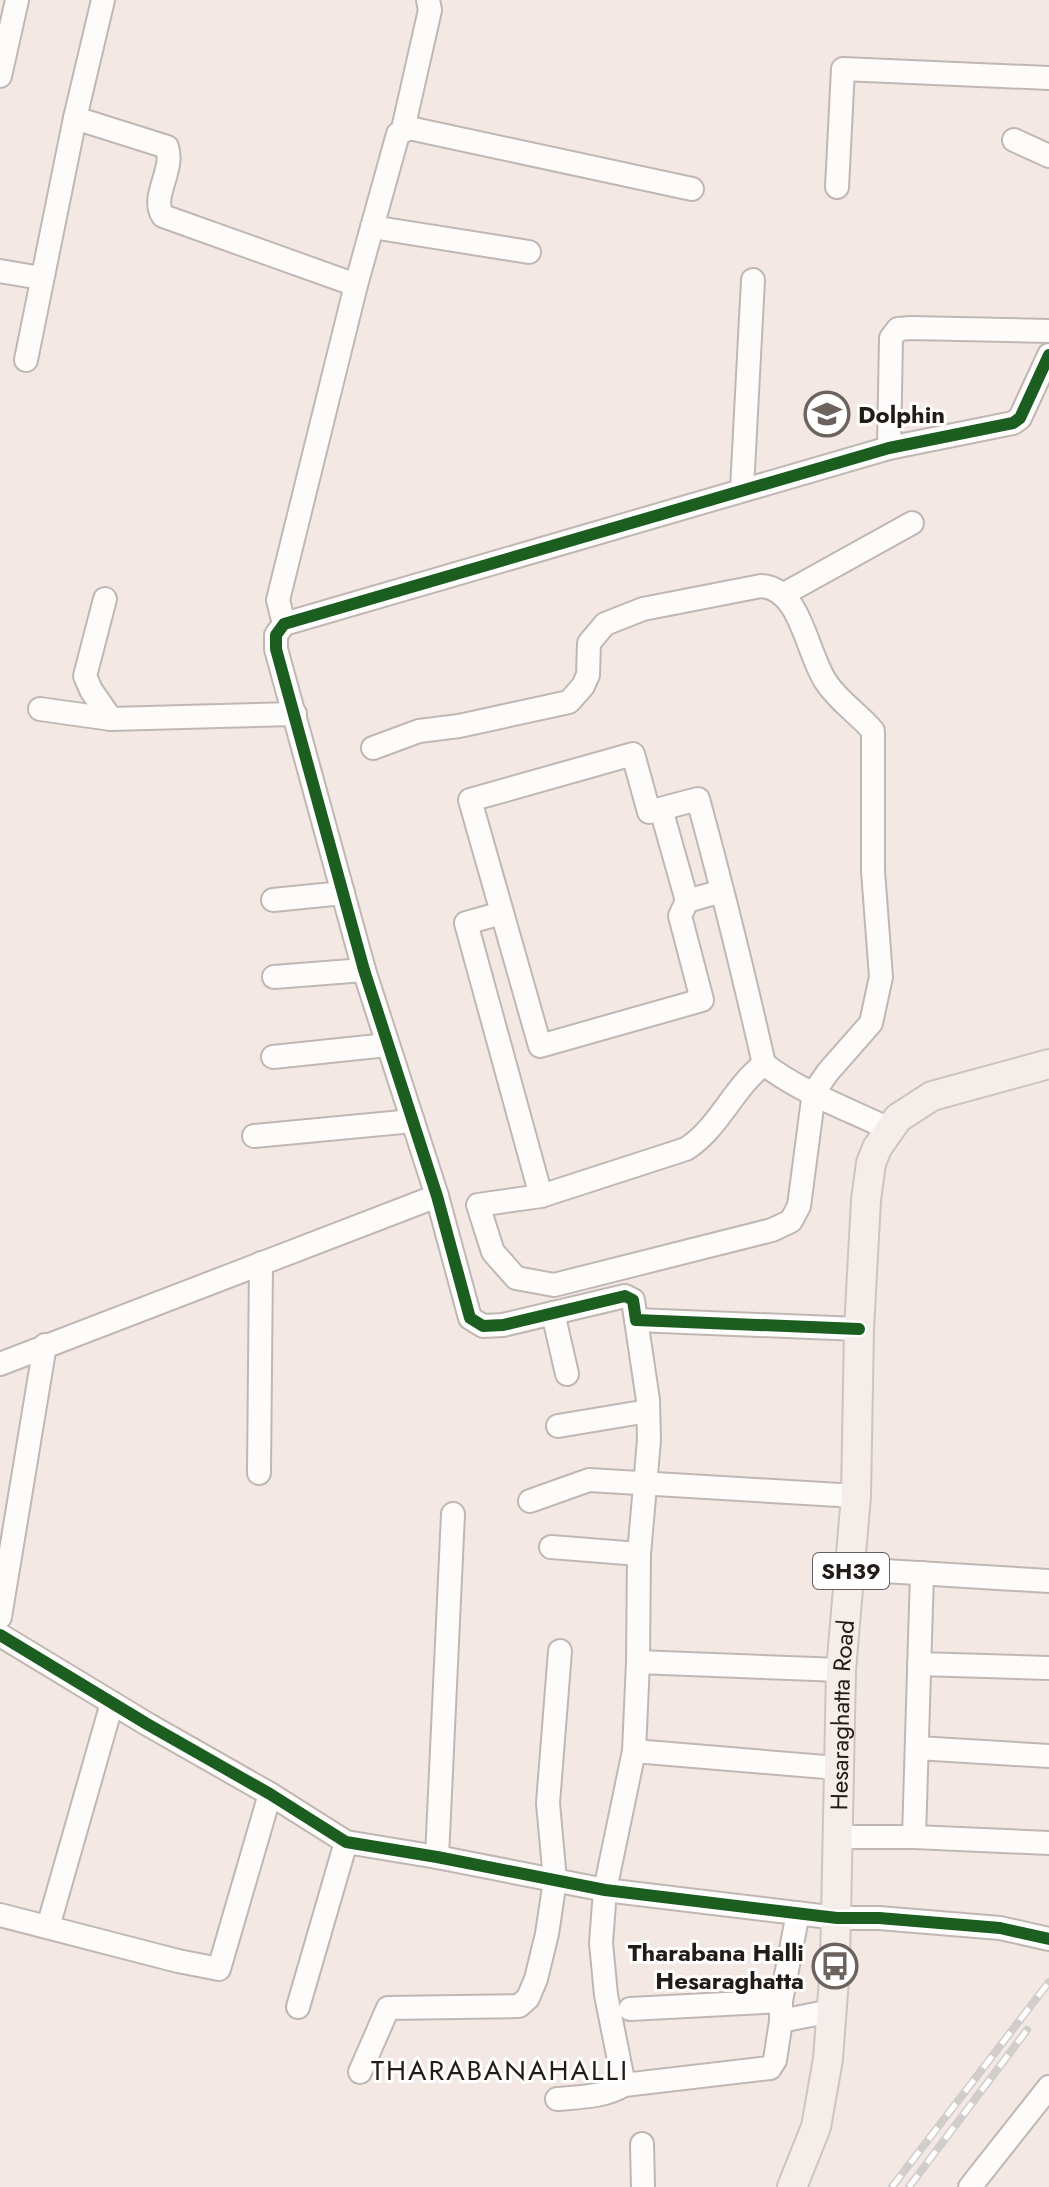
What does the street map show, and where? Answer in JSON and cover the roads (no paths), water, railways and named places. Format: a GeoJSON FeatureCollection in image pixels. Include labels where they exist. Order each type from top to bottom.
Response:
{"type":"FeatureCollection","features":[{"type":"Feature","properties":{"kind":"main road","name":"Hesaraghatta Road"},"geometry":{"type":"LineString","coordinates":[[792,2187],[816,2127],[828,2059],[837,1918],[837,1768],[841,1670],[856,1496],[859,1329],[871,1163],[898,1118],[932,1096],[1049,1064]]}},
{"type":"Feature","properties":{"kind":"street"},"geometry":{"type":"LineString","coordinates":[[0,76],[17,0]]}},
{"type":"Feature","properties":{"kind":"street"},"geometry":{"type":"LineString","coordinates":[[26,360],[75,118],[103,0]]}},
{"type":"Feature","properties":{"kind":"street"},"geometry":{"type":"LineString","coordinates":[[284,624],[278,600],[356,285],[398,134],[403,129],[430,10],[428,0]]}},
{"type":"Feature","properties":{"kind":"street"},"geometry":{"type":"LineString","coordinates":[[837,187],[843,69],[1049,78]]}},
{"type":"Feature","properties":{"kind":"street"},"geometry":{"type":"LineString","coordinates":[[75,118],[167,147],[170,165],[160,201],[163,216],[356,285]]}},
{"type":"Feature","properties":{"kind":"street"},"geometry":{"type":"LineString","coordinates":[[403,129],[692,189]]}},
{"type":"Feature","properties":{"kind":"street"},"geometry":{"type":"LineString","coordinates":[[1014,140],[1049,156]]}},
{"type":"Feature","properties":{"kind":"street"},"geometry":{"type":"LineString","coordinates":[[372,227],[529,252]]}},
{"type":"Feature","properties":{"kind":"street"},"geometry":{"type":"LineString","coordinates":[[0,271],[41,278]]}},
{"type":"Feature","properties":{"kind":"street"},"geometry":{"type":"LineString","coordinates":[[742,489],[753,280]]}},
{"type":"Feature","properties":{"kind":"street"},"geometry":{"type":"LineString","coordinates":[[889,448],[891,338],[898,329],[1049,331]]}},
{"type":"Feature","properties":{"kind":"street"},"geometry":{"type":"LineString","coordinates":[[624,2085],[606,1995],[601,1943],[605,1890],[634,1751],[639,1554],[646,1484],[648,1411],[633,1300],[625,1296],[503,1325],[483,1326],[470,1318],[437,1196],[364,970],[276,649],[276,635],[284,624],[742,489],[889,448],[1013,423],[1020,418],[1049,355]]}},
{"type":"Feature","properties":{"kind":"street"},"geometry":{"type":"LineString","coordinates":[[784,594],[912,523]]}},
{"type":"Feature","properties":{"kind":"street"},"geometry":{"type":"LineString","coordinates":[[373,748],[419,731],[459,726],[569,702],[588,675],[589,643],[595,633],[605,624],[643,609],[761,586],[772,587],[784,594],[794,609],[811,656],[827,684],[873,731],[873,871],[881,977],[871,1023],[814,1092],[799,1206],[791,1221],[772,1230],[554,1285],[516,1278],[493,1252],[478,1205],[541,1196],[686,1149],[701,1139],[752,1073],[764,1064]]}},
{"type":"Feature","properties":{"kind":"street"},"geometry":{"type":"LineString","coordinates":[[105,599],[85,676],[111,719]]}},
{"type":"Feature","properties":{"kind":"street"},"geometry":{"type":"LineString","coordinates":[[40,709],[111,719],[295,714]]}},
{"type":"Feature","properties":{"kind":"street"},"geometry":{"type":"LineString","coordinates":[[661,809],[687,901],[680,916],[702,1000],[540,1046],[470,800],[633,754],[649,812],[698,799],[764,1064],[777,1075],[889,1129]]}},
{"type":"Feature","properties":{"kind":"street"},"geometry":{"type":"LineString","coordinates":[[687,901],[722,891]]}},
{"type":"Feature","properties":{"kind":"street"},"geometry":{"type":"LineString","coordinates":[[273,900],[343,893]]}},
{"type":"Feature","properties":{"kind":"street"},"geometry":{"type":"LineString","coordinates":[[502,913],[466,923],[541,1196]]}},
{"type":"Feature","properties":{"kind":"street"},"geometry":{"type":"LineString","coordinates":[[274,977],[364,970]]}},
{"type":"Feature","properties":{"kind":"street"},"geometry":{"type":"LineString","coordinates":[[273,1057],[387,1045]]}},
{"type":"Feature","properties":{"kind":"street"},"geometry":{"type":"LineString","coordinates":[[254,1136],[413,1121]]}},
{"type":"Feature","properties":{"kind":"street"},"geometry":{"type":"LineString","coordinates":[[1,1370],[45,1345],[437,1196]]}},
{"type":"Feature","properties":{"kind":"street"},"geometry":{"type":"LineString","coordinates":[[259,1473],[261,1263]]}},
{"type":"Feature","properties":{"kind":"street"},"geometry":{"type":"LineString","coordinates":[[553,1313],[567,1374]]}},
{"type":"Feature","properties":{"kind":"street"},"geometry":{"type":"LineString","coordinates":[[636,1320],[859,1329]]}},
{"type":"Feature","properties":{"kind":"street"},"geometry":{"type":"LineString","coordinates":[[0,1617],[45,1345]]}},
{"type":"Feature","properties":{"kind":"street"},"geometry":{"type":"LineString","coordinates":[[558,1426],[648,1411]]}},
{"type":"Feature","properties":{"kind":"street"},"geometry":{"type":"LineString","coordinates":[[530,1501],[589,1480],[856,1496]]}},
{"type":"Feature","properties":{"kind":"street"},"geometry":{"type":"LineString","coordinates":[[437,1857],[453,1514]]}},
{"type":"Feature","properties":{"kind":"street"},"geometry":{"type":"LineString","coordinates":[[551,1547],[639,1554]]}},
{"type":"Feature","properties":{"kind":"street"},"geometry":{"type":"LineString","coordinates":[[851,1569],[1049,1581]]}},
{"type":"Feature","properties":{"kind":"street"},"geometry":{"type":"LineString","coordinates":[[914,1837],[922,1573]]}},
{"type":"Feature","properties":{"kind":"street"},"geometry":{"type":"LineString","coordinates":[[0,1635],[346,1842],[605,1890],[837,1918],[879,1918],[1000,1928],[1049,1939]]}},
{"type":"Feature","properties":{"kind":"street"},"geometry":{"type":"LineString","coordinates":[[360,2072],[388,2008],[519,2006],[528,1998],[547,1934],[555,1880],[548,1803],[560,1651]]}},
{"type":"Feature","properties":{"kind":"street"},"geometry":{"type":"LineString","coordinates":[[638,1662],[841,1670]]}},
{"type":"Feature","properties":{"kind":"street"},"geometry":{"type":"LineString","coordinates":[[919,1664],[1049,1668]]}},
{"type":"Feature","properties":{"kind":"street"},"geometry":{"type":"LineString","coordinates":[[48,1927],[112,1703]]}},
{"type":"Feature","properties":{"kind":"street"},"geometry":{"type":"LineString","coordinates":[[917,1748],[1049,1756]]}},
{"type":"Feature","properties":{"kind":"street"},"geometry":{"type":"LineString","coordinates":[[634,1751],[837,1768]]}},
{"type":"Feature","properties":{"kind":"street"},"geometry":{"type":"LineString","coordinates":[[0,1915],[219,1969],[270,1794]]}},
{"type":"Feature","properties":{"kind":"street"},"geometry":{"type":"LineString","coordinates":[[837,1837],[1049,1843]]}},
{"type":"Feature","properties":{"kind":"street"},"geometry":{"type":"LineString","coordinates":[[298,2007],[346,1842]]}},
{"type":"Feature","properties":{"kind":"street"},"geometry":{"type":"LineString","coordinates":[[557,2099],[601,2094],[624,2085],[770,2068],[775,2060],[798,1913]]}},
{"type":"Feature","properties":{"kind":"street"},"geometry":{"type":"LineString","coordinates":[[630,2009],[831,2011]]}},
{"type":"Feature","properties":{"kind":"street"},"geometry":{"type":"LineString","coordinates":[[970,2187],[1049,2087]]}},
{"type":"Feature","properties":{"kind":"street"},"geometry":{"type":"LineString","coordinates":[[642,2144],[643,2187]]}},
{"type":"Feature","properties":{"kind":"railway"},"geometry":{"type":"LineString","coordinates":[[892,2187],[1049,1982]]}},
{"type":"Feature","properties":{"kind":"railway"},"geometry":{"type":"LineString","coordinates":[[909,2187],[1027,2030]]}},
{"type":"Feature","properties":{"kind":"place","name":"Dolphin"},"geometry":{"type":"Point","coordinates":[827,414]}},
{"type":"Feature","properties":{"kind":"place","name":"Tharabana Halli Hesaraghatta"},"geometry":{"type":"Point","coordinates":[835,1966]}},
{"type":"Feature","properties":{"kind":"district","name":"THARABANAHALLI"},"geometry":{"type":"Point","coordinates":[500,2070]}}]}
